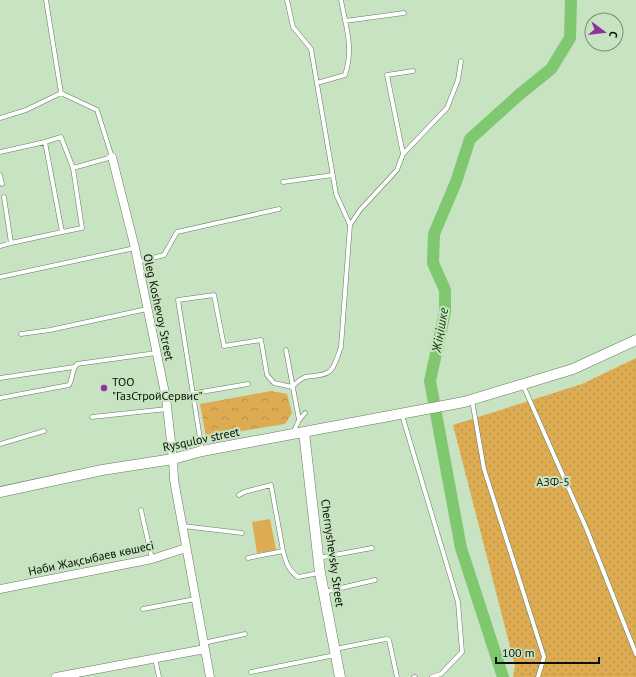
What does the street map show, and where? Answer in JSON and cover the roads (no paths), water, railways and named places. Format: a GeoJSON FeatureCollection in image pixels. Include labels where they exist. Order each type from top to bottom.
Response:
{"type":"FeatureCollection","features":[{"type":"Feature","properties":{"kind":"street","name":"Oleg Koshevoy Street"},"geometry":{"type":"LineString","coordinates":[[112,157],[135,248],[166,398],[174,480],[210,677]]}},
{"type":"Feature","properties":{"kind":"street","name":"Rysqulov street"},"geometry":{"type":"LineString","coordinates":[[0,492],[102,470],[173,459],[202,451],[468,401],[573,369],[635,343]]}},
{"type":"Feature","properties":{"kind":"street","name":"Chernyshevsky Street"},"geometry":{"type":"LineString","coordinates":[[304,432],[320,573],[340,677]]}},
{"type":"Feature","properties":{"kind":"street","name":"Нәби Жақсыбаев көшесі"},"geometry":{"type":"LineString","coordinates":[[0,589],[152,559],[186,548]]}},
{"type":"Feature","properties":{"kind":"street"},"geometry":{"type":"LineString","coordinates":[[56,677],[155,658],[204,646]]}},
{"type":"Feature","properties":{"kind":"lane"},"geometry":{"type":"LineString","coordinates":[[46,0],[61,93]]}},
{"type":"Feature","properties":{"kind":"lane"},"geometry":{"type":"LineString","coordinates":[[288,0],[292,27],[311,49],[336,194],[350,225],[341,347],[330,370],[322,375],[305,377],[299,380],[292,387]]}},
{"type":"Feature","properties":{"kind":"lane"},"geometry":{"type":"LineString","coordinates":[[317,83],[345,75],[349,62],[350,48],[342,0]]}},
{"type":"Feature","properties":{"kind":"lane"},"geometry":{"type":"LineString","coordinates":[[345,21],[404,13]]}},
{"type":"Feature","properties":{"kind":"lane"},"geometry":{"type":"LineString","coordinates":[[350,225],[360,210],[397,170],[403,154],[447,108],[458,80],[461,61]]}},
{"type":"Feature","properties":{"kind":"lane"},"geometry":{"type":"LineString","coordinates":[[403,154],[387,75],[413,71]]}},
{"type":"Feature","properties":{"kind":"lane"},"geometry":{"type":"LineString","coordinates":[[0,118],[26,110],[61,93]]}},
{"type":"Feature","properties":{"kind":"lane"},"geometry":{"type":"LineString","coordinates":[[61,93],[97,110],[112,157],[73,168]]}},
{"type":"Feature","properties":{"kind":"lane"},"geometry":{"type":"LineString","coordinates":[[0,152],[61,137],[73,168],[82,228],[0,246]]}},
{"type":"Feature","properties":{"kind":"lane"},"geometry":{"type":"LineString","coordinates":[[45,142],[62,232]]}},
{"type":"Feature","properties":{"kind":"lane"},"geometry":{"type":"LineString","coordinates":[[0,175],[2,184]]}},
{"type":"Feature","properties":{"kind":"lane"},"geometry":{"type":"LineString","coordinates":[[283,182],[333,175]]}},
{"type":"Feature","properties":{"kind":"lane"},"geometry":{"type":"LineString","coordinates":[[4,197],[12,243]]}},
{"type":"Feature","properties":{"kind":"lane"},"geometry":{"type":"LineString","coordinates":[[137,262],[164,255],[177,232],[279,208]]}},
{"type":"Feature","properties":{"kind":"lane"},"geometry":{"type":"LineString","coordinates":[[0,277],[135,248]]}},
{"type":"Feature","properties":{"kind":"lane"},"geometry":{"type":"LineString","coordinates":[[202,451],[178,300],[214,294],[224,346],[261,340],[267,375],[274,382],[292,387]]}},
{"type":"Feature","properties":{"kind":"lane"},"geometry":{"type":"LineString","coordinates":[[21,334],[50,330],[148,309]]}},
{"type":"Feature","properties":{"kind":"lane"},"geometry":{"type":"LineString","coordinates":[[286,350],[299,420]]}},
{"type":"Feature","properties":{"kind":"lane"},"geometry":{"type":"LineString","coordinates":[[0,378],[74,367],[77,364],[157,353]]}},
{"type":"Feature","properties":{"kind":"lane"},"geometry":{"type":"LineString","coordinates":[[0,398],[69,385],[74,367]]}},
{"type":"Feature","properties":{"kind":"lane"},"geometry":{"type":"LineString","coordinates":[[166,398],[248,384]]}},
{"type":"Feature","properties":{"kind":"lane"},"geometry":{"type":"LineString","coordinates":[[523,384],[587,530],[636,654]]}},
{"type":"Feature","properties":{"kind":"lane"},"geometry":{"type":"LineString","coordinates":[[468,401],[484,469],[544,657],[538,677]]}},
{"type":"Feature","properties":{"kind":"lane"},"geometry":{"type":"LineString","coordinates":[[92,418],[168,409]]}},
{"type":"Feature","properties":{"kind":"lane"},"geometry":{"type":"LineString","coordinates":[[292,434],[299,420],[305,413]]}},
{"type":"Feature","properties":{"kind":"lane"},"geometry":{"type":"LineString","coordinates":[[405,414],[407,427],[458,602],[462,652],[441,674],[432,677]]}},
{"type":"Feature","properties":{"kind":"lane"},"geometry":{"type":"LineString","coordinates":[[0,444],[44,431]]}},
{"type":"Feature","properties":{"kind":"lane"},"geometry":{"type":"LineString","coordinates":[[239,495],[244,492],[271,485],[283,551],[290,571],[298,577],[320,573]]}},
{"type":"Feature","properties":{"kind":"lane"},"geometry":{"type":"LineString","coordinates":[[141,510],[152,559]]}},
{"type":"Feature","properties":{"kind":"lane"},"geometry":{"type":"LineString","coordinates":[[182,526],[242,533]]}},
{"type":"Feature","properties":{"kind":"lane"},"geometry":{"type":"LineString","coordinates":[[318,558],[372,548]]}},
{"type":"Feature","properties":{"kind":"lane"},"geometry":{"type":"LineString","coordinates":[[248,558],[283,551]]}},
{"type":"Feature","properties":{"kind":"lane"},"geometry":{"type":"LineString","coordinates":[[324,592],[375,580]]}},
{"type":"Feature","properties":{"kind":"lane"},"geometry":{"type":"LineString","coordinates":[[143,609],[195,599]]}},
{"type":"Feature","properties":{"kind":"lane"},"geometry":{"type":"LineString","coordinates":[[204,646],[245,634]]}},
{"type":"Feature","properties":{"kind":"lane"},"geometry":{"type":"LineString","coordinates":[[251,672],[386,639],[389,640],[397,677]]}},
{"type":"Feature","properties":{"kind":"lane"},"geometry":{"type":"LineString","coordinates":[[155,658],[158,677]]}},
{"type":"Feature","properties":{"kind":"waterway","name":"Жіңішке"},"geometry":{"type":"LineString","coordinates":[[503,677],[461,548],[430,381],[445,312],[445,290],[433,263],[434,234],[456,182],[470,139],[520,94],[551,69],[570,38],[571,0]]}},
{"type":"Feature","properties":{"kind":"place","name":"ТОО \"ГазСтройСервис\""},"geometry":{"type":"Point","coordinates":[104,388]}},
{"type":"Feature","properties":{"kind":"park label","name":"АЗФ-5"},"geometry":{"type":"Point","coordinates":[553,481]}}]}
